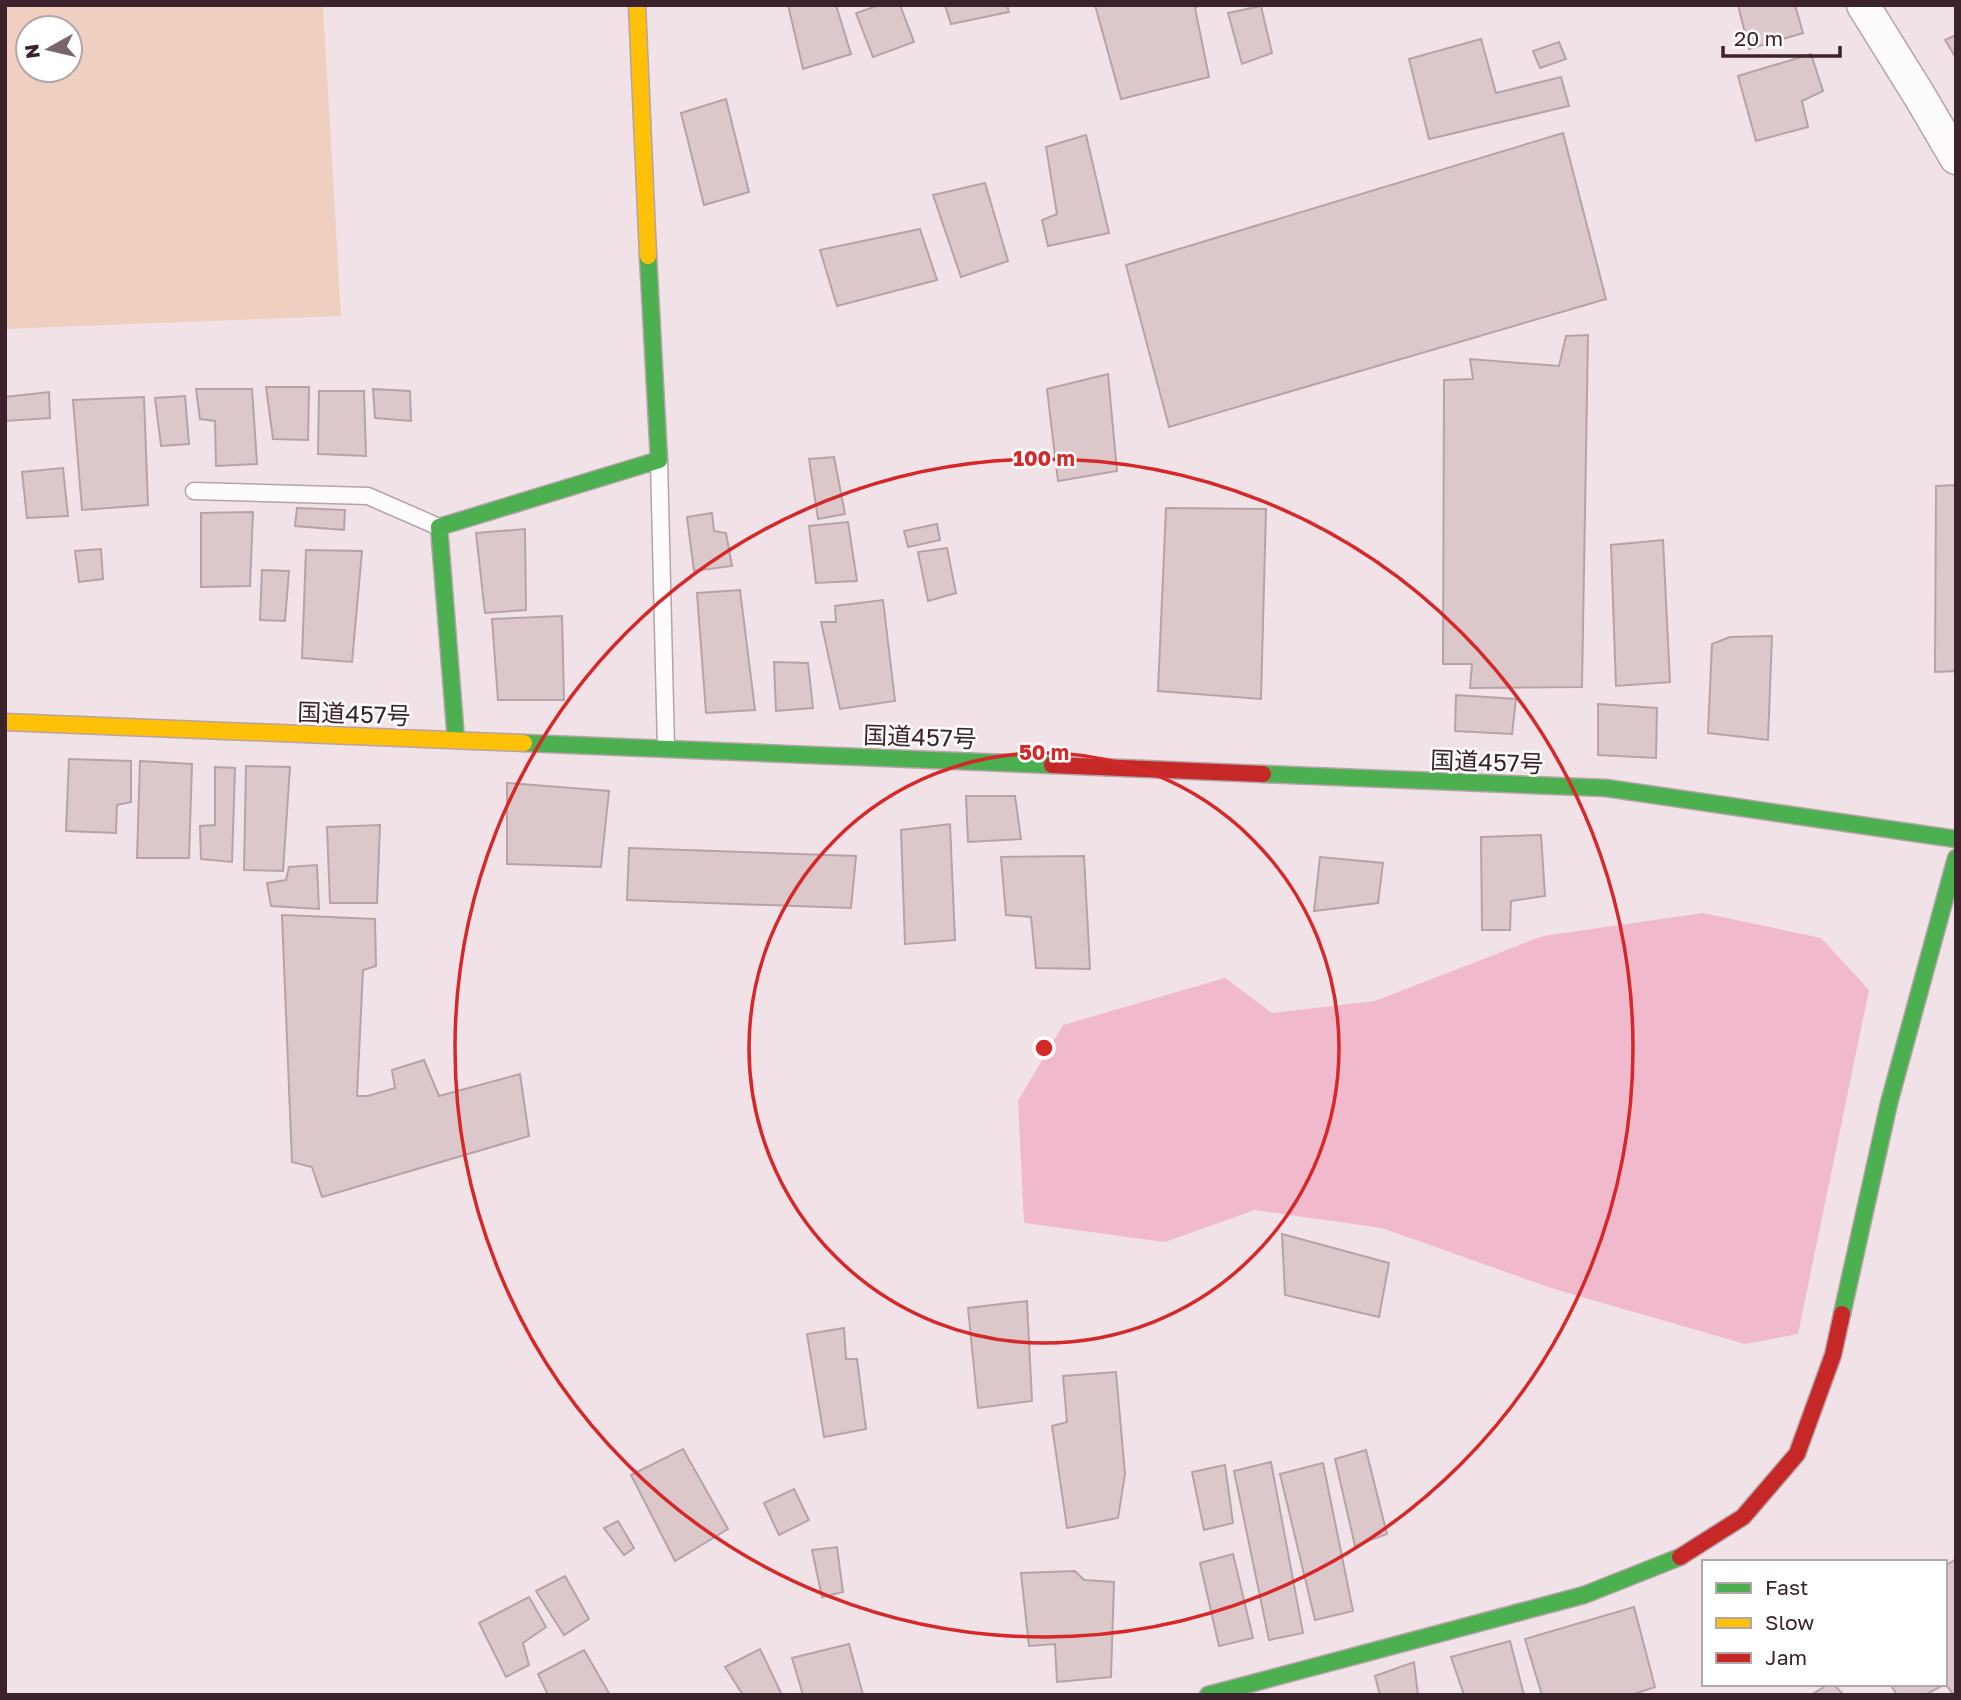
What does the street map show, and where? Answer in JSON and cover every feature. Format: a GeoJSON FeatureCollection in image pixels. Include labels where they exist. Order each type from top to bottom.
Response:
{"type":"FeatureCollection","features":[{"type":"Feature","properties":{"kind":"main road"},"geometry":{"type":"LineString","coordinates":[[456,740],[439,527],[659,460],[637,5]]}},
{"type":"Feature","properties":{"kind":"main road","name":"国道457号"},"geometry":{"type":"LineString","coordinates":[[5,722],[1606,788],[1956,839]]}},
{"type":"Feature","properties":{"kind":"main road"},"geometry":{"type":"LineString","coordinates":[[1208,1695],[1584,1595],[1682,1556],[1743,1517],[1797,1454],[1833,1355],[1889,1103],[1956,858]]}},
{"type":"Feature","properties":{"kind":"street"},"geometry":{"type":"LineString","coordinates":[[1863,5],[1956,158]]}},
{"type":"Feature","properties":{"kind":"lane"},"geometry":{"type":"LineString","coordinates":[[659,460],[666,748]]}},
{"type":"Feature","properties":{"kind":"lane"},"geometry":{"type":"LineString","coordinates":[[194,491],[368,496],[439,527]]}},
{"type":"Feature","properties":{"kind":"shaded area"},"geometry":{"type":"Polygon","coordinates":[[[5,5],[323,5],[341,316],[5,329],[5,5]]]}},
{"type":"Feature","properties":{"kind":"shaded area"},"geometry":{"type":"Polygon","coordinates":[[[1703,913],[1821,938],[1869,990],[1798,1334],[1745,1344],[1551,1288],[1382,1228],[1255,1210],[1165,1242],[1024,1223],[1018,1101],[1063,1025],[1225,978],[1272,1013],[1375,1001],[1543,936],[1703,913]]]}},
{"type":"Feature","properties":{"kind":"building"},"geometry":{"type":"Polygon","coordinates":[[[788,5],[836,5],[851,54],[803,69],[788,5]]]}},
{"type":"Feature","properties":{"kind":"building"},"geometry":{"type":"Polygon","coordinates":[[[880,5],[900,5],[914,42],[873,57],[856,13],[880,5]]]}},
{"type":"Feature","properties":{"kind":"building"},"geometry":{"type":"Polygon","coordinates":[[[945,5],[1007,5],[1009,12],[951,24],[945,5]]]}},
{"type":"Feature","properties":{"kind":"building"},"geometry":{"type":"Polygon","coordinates":[[[1095,5],[1200,5],[1195,8],[1209,77],[1121,99],[1095,5]]]}},
{"type":"Feature","properties":{"kind":"building"},"geometry":{"type":"Polygon","coordinates":[[[1738,5],[1795,5],[1803,33],[1749,49],[1738,5]]]}},
{"type":"Feature","properties":{"kind":"building"},"geometry":{"type":"Polygon","coordinates":[[[1261,6],[1272,53],[1242,64],[1228,13],[1261,6]]]}},
{"type":"Feature","properties":{"kind":"building"},"geometry":{"type":"Polygon","coordinates":[[[1956,35],[1956,58],[1945,40],[1956,35]]]}},
{"type":"Feature","properties":{"kind":"building"},"geometry":{"type":"Polygon","coordinates":[[[1481,39],[1496,93],[1561,77],[1569,106],[1429,139],[1409,59],[1481,39]]]}},
{"type":"Feature","properties":{"kind":"building"},"geometry":{"type":"Polygon","coordinates":[[[1559,42],[1566,59],[1540,68],[1533,51],[1559,42]]]}},
{"type":"Feature","properties":{"kind":"building"},"geometry":{"type":"Polygon","coordinates":[[[1811,54],[1823,91],[1802,101],[1808,127],[1756,141],[1738,76],[1811,54]]]}},
{"type":"Feature","properties":{"kind":"building"},"geometry":{"type":"Polygon","coordinates":[[[726,99],[749,192],[704,205],[681,113],[726,99]]]}},
{"type":"Feature","properties":{"kind":"building"},"geometry":{"type":"Polygon","coordinates":[[[1563,133],[1606,299],[1169,427],[1126,265],[1563,133]]]}},
{"type":"Feature","properties":{"kind":"building"},"geometry":{"type":"Polygon","coordinates":[[[1086,135],[1109,233],[1048,246],[1042,220],[1057,214],[1046,147],[1086,135]]]}},
{"type":"Feature","properties":{"kind":"building"},"geometry":{"type":"Polygon","coordinates":[[[985,183],[1008,261],[961,277],[933,195],[985,183]]]}},
{"type":"Feature","properties":{"kind":"building"},"geometry":{"type":"Polygon","coordinates":[[[920,229],[937,280],[837,306],[820,250],[920,229]]]}},
{"type":"Feature","properties":{"kind":"building"},"geometry":{"type":"Polygon","coordinates":[[[1588,335],[1582,687],[1470,688],[1472,664],[1443,664],[1444,380],[1473,379],[1470,359],[1559,366],[1566,336],[1588,335]]]}},
{"type":"Feature","properties":{"kind":"building"},"geometry":{"type":"Polygon","coordinates":[[[1108,374],[1117,471],[1058,481],[1047,389],[1108,374]]]}},
{"type":"Feature","properties":{"kind":"building"},"geometry":{"type":"Polygon","coordinates":[[[266,387],[309,387],[308,440],[273,439],[266,387]]]}},
{"type":"Feature","properties":{"kind":"building"},"geometry":{"type":"Polygon","coordinates":[[[196,389],[252,389],[257,464],[216,466],[215,421],[200,419],[196,389]]]}},
{"type":"Feature","properties":{"kind":"building"},"geometry":{"type":"Polygon","coordinates":[[[373,389],[410,391],[411,421],[375,418],[373,389]]]}},
{"type":"Feature","properties":{"kind":"building"},"geometry":{"type":"Polygon","coordinates":[[[319,391],[364,391],[366,456],[318,454],[319,391]]]}},
{"type":"Feature","properties":{"kind":"building"},"geometry":{"type":"Polygon","coordinates":[[[49,392],[50,418],[5,421],[5,397],[49,392]]]}},
{"type":"Feature","properties":{"kind":"building"},"geometry":{"type":"Polygon","coordinates":[[[185,396],[189,444],[161,446],[155,398],[185,396]]]}},
{"type":"Feature","properties":{"kind":"building"},"geometry":{"type":"Polygon","coordinates":[[[144,397],[148,505],[82,510],[73,400],[144,397]]]}},
{"type":"Feature","properties":{"kind":"building"},"geometry":{"type":"Polygon","coordinates":[[[834,457],[845,514],[818,519],[809,459],[834,457]]]}},
{"type":"Feature","properties":{"kind":"building"},"geometry":{"type":"Polygon","coordinates":[[[63,468],[68,516],[27,518],[22,472],[63,468]]]}},
{"type":"Feature","properties":{"kind":"building"},"geometry":{"type":"Polygon","coordinates":[[[1956,485],[1956,671],[1935,672],[1936,486],[1956,485]]]}},
{"type":"Feature","properties":{"kind":"building"},"geometry":{"type":"Polygon","coordinates":[[[297,508],[345,510],[344,530],[295,526],[297,508]]]}},
{"type":"Feature","properties":{"kind":"building"},"geometry":{"type":"Polygon","coordinates":[[[1166,508],[1266,509],[1261,699],[1158,691],[1166,508]]]}},
{"type":"Feature","properties":{"kind":"building"},"geometry":{"type":"Polygon","coordinates":[[[253,512],[250,586],[201,587],[201,513],[253,512]]]}},
{"type":"Feature","properties":{"kind":"building"},"geometry":{"type":"Polygon","coordinates":[[[712,513],[714,531],[726,533],[732,566],[694,571],[687,517],[712,513]]]}},
{"type":"Feature","properties":{"kind":"building"},"geometry":{"type":"Polygon","coordinates":[[[848,522],[857,581],[816,583],[809,526],[848,522]]]}},
{"type":"Feature","properties":{"kind":"building"},"geometry":{"type":"Polygon","coordinates":[[[937,524],[940,540],[908,547],[904,531],[937,524]]]}},
{"type":"Feature","properties":{"kind":"building"},"geometry":{"type":"Polygon","coordinates":[[[525,529],[526,610],[485,613],[476,533],[525,529]]]}},
{"type":"Feature","properties":{"kind":"building"},"geometry":{"type":"Polygon","coordinates":[[[1663,540],[1670,682],[1616,686],[1611,545],[1663,540]]]}},
{"type":"Feature","properties":{"kind":"building"},"geometry":{"type":"Polygon","coordinates":[[[947,548],[956,593],[928,601],[918,552],[947,548]]]}},
{"type":"Feature","properties":{"kind":"building"},"geometry":{"type":"Polygon","coordinates":[[[101,549],[103,579],[79,582],[75,551],[101,549]]]}},
{"type":"Feature","properties":{"kind":"building"},"geometry":{"type":"Polygon","coordinates":[[[306,550],[362,551],[352,662],[302,658],[306,550]]]}},
{"type":"Feature","properties":{"kind":"building"},"geometry":{"type":"Polygon","coordinates":[[[262,570],[289,571],[285,621],[260,620],[262,570]]]}},
{"type":"Feature","properties":{"kind":"building"},"geometry":{"type":"Polygon","coordinates":[[[740,590],[755,710],[706,713],[697,593],[740,590]]]}},
{"type":"Feature","properties":{"kind":"building"},"geometry":{"type":"Polygon","coordinates":[[[883,600],[895,701],[840,709],[821,622],[836,622],[835,606],[883,600]]]}},
{"type":"Feature","properties":{"kind":"building"},"geometry":{"type":"Polygon","coordinates":[[[562,616],[564,700],[498,700],[492,619],[562,616]]]}},
{"type":"Feature","properties":{"kind":"building"},"geometry":{"type":"Polygon","coordinates":[[[1772,636],[1768,740],[1708,733],[1712,644],[1730,637],[1772,636]]]}},
{"type":"Feature","properties":{"kind":"building"},"geometry":{"type":"Polygon","coordinates":[[[774,662],[808,663],[813,708],[776,711],[774,662]]]}},
{"type":"Feature","properties":{"kind":"building"},"geometry":{"type":"Polygon","coordinates":[[[1456,695],[1516,699],[1512,734],[1455,731],[1456,695]]]}},
{"type":"Feature","properties":{"kind":"building"},"geometry":{"type":"Polygon","coordinates":[[[1598,704],[1657,708],[1656,758],[1598,755],[1598,704]]]}},
{"type":"Feature","properties":{"kind":"building"},"geometry":{"type":"Polygon","coordinates":[[[69,759],[131,761],[131,802],[117,805],[116,833],[66,831],[69,759]]]}},
{"type":"Feature","properties":{"kind":"building"},"geometry":{"type":"Polygon","coordinates":[[[140,761],[192,764],[189,858],[137,858],[140,761]]]}},
{"type":"Feature","properties":{"kind":"building"},"geometry":{"type":"Polygon","coordinates":[[[246,766],[290,767],[283,871],[244,870],[246,766]]]}},
{"type":"Feature","properties":{"kind":"building"},"geometry":{"type":"Polygon","coordinates":[[[215,767],[235,768],[232,862],[201,859],[200,826],[215,825],[215,767]]]}},
{"type":"Feature","properties":{"kind":"building"},"geometry":{"type":"Polygon","coordinates":[[[507,783],[609,791],[601,867],[507,864],[507,783]]]}},
{"type":"Feature","properties":{"kind":"building"},"geometry":{"type":"Polygon","coordinates":[[[966,796],[1015,796],[1021,839],[968,842],[966,796]]]}},
{"type":"Feature","properties":{"kind":"building"},"geometry":{"type":"Polygon","coordinates":[[[950,824],[955,940],[905,944],[901,830],[950,824]]]}},
{"type":"Feature","properties":{"kind":"building"},"geometry":{"type":"Polygon","coordinates":[[[380,825],[377,903],[330,903],[327,827],[380,825]]]}},
{"type":"Feature","properties":{"kind":"building"},"geometry":{"type":"Polygon","coordinates":[[[1541,835],[1545,896],[1511,901],[1510,930],[1482,930],[1481,837],[1541,835]]]}},
{"type":"Feature","properties":{"kind":"building"},"geometry":{"type":"Polygon","coordinates":[[[629,848],[856,856],[851,908],[627,900],[629,848]]]}},
{"type":"Feature","properties":{"kind":"building"},"geometry":{"type":"Polygon","coordinates":[[[1084,856],[1090,969],[1036,968],[1031,917],[1006,915],[1001,857],[1084,856]]]}},
{"type":"Feature","properties":{"kind":"building"},"geometry":{"type":"Polygon","coordinates":[[[1320,857],[1383,863],[1378,903],[1314,911],[1320,857]]]}},
{"type":"Feature","properties":{"kind":"building"},"geometry":{"type":"Polygon","coordinates":[[[317,865],[319,909],[271,906],[267,883],[286,880],[289,867],[317,865]]]}},
{"type":"Feature","properties":{"kind":"building"},"geometry":{"type":"Polygon","coordinates":[[[282,915],[375,919],[376,966],[363,970],[357,1096],[368,1096],[395,1088],[392,1070],[424,1060],[439,1096],[520,1074],[529,1136],[322,1197],[312,1167],[292,1162],[282,915]]]}},
{"type":"Feature","properties":{"kind":"building"},"geometry":{"type":"Polygon","coordinates":[[[1282,1234],[1389,1263],[1379,1317],[1285,1295],[1282,1234]]]}},
{"type":"Feature","properties":{"kind":"building"},"geometry":{"type":"Polygon","coordinates":[[[1027,1301],[1032,1401],[978,1408],[968,1308],[1027,1301]]]}},
{"type":"Feature","properties":{"kind":"building"},"geometry":{"type":"Polygon","coordinates":[[[844,1328],[846,1359],[857,1359],[866,1429],[824,1437],[807,1334],[844,1328]]]}},
{"type":"Feature","properties":{"kind":"building"},"geometry":{"type":"Polygon","coordinates":[[[1116,1372],[1125,1474],[1118,1518],[1067,1528],[1052,1426],[1067,1422],[1063,1376],[1116,1372]]]}},
{"type":"Feature","properties":{"kind":"building"},"geometry":{"type":"Polygon","coordinates":[[[683,1449],[728,1529],[675,1561],[631,1475],[683,1449]]]}},
{"type":"Feature","properties":{"kind":"building"},"geometry":{"type":"Polygon","coordinates":[[[1366,1450],[1387,1534],[1355,1546],[1335,1459],[1366,1450]]]}},
{"type":"Feature","properties":{"kind":"building"},"geometry":{"type":"Polygon","coordinates":[[[1271,1462],[1303,1633],[1269,1640],[1234,1471],[1271,1462]]]}},
{"type":"Feature","properties":{"kind":"building"},"geometry":{"type":"Polygon","coordinates":[[[1323,1463],[1353,1611],[1315,1620],[1280,1474],[1323,1463]]]}},
{"type":"Feature","properties":{"kind":"building"},"geometry":{"type":"Polygon","coordinates":[[[1225,1465],[1233,1523],[1204,1530],[1192,1472],[1225,1465]]]}},
{"type":"Feature","properties":{"kind":"building"},"geometry":{"type":"Polygon","coordinates":[[[794,1489],[809,1520],[779,1535],[764,1503],[794,1489]]]}},
{"type":"Feature","properties":{"kind":"building"},"geometry":{"type":"Polygon","coordinates":[[[618,1521],[634,1548],[624,1555],[604,1528],[618,1521]]]}},
{"type":"Feature","properties":{"kind":"building"},"geometry":{"type":"Polygon","coordinates":[[[837,1547],[843,1592],[822,1597],[812,1550],[837,1547]]]}},
{"type":"Feature","properties":{"kind":"building"},"geometry":{"type":"Polygon","coordinates":[[[1233,1554],[1253,1638],[1219,1646],[1200,1563],[1233,1554]]]}},
{"type":"Feature","properties":{"kind":"building"},"geometry":{"type":"Polygon","coordinates":[[[1956,1559],[1956,1695],[1947,1686],[1947,1565],[1956,1559]]]}},
{"type":"Feature","properties":{"kind":"building"},"geometry":{"type":"Polygon","coordinates":[[[1075,1571],[1084,1580],[1114,1582],[1111,1677],[1057,1682],[1055,1644],[1029,1646],[1021,1573],[1075,1571]]]}},
{"type":"Feature","properties":{"kind":"building"},"geometry":{"type":"Polygon","coordinates":[[[565,1576],[589,1619],[564,1635],[536,1591],[565,1576]]]}},
{"type":"Feature","properties":{"kind":"building"},"geometry":{"type":"Polygon","coordinates":[[[529,1597],[546,1627],[523,1643],[529,1665],[506,1677],[479,1623],[529,1597]]]}},
{"type":"Feature","properties":{"kind":"building"},"geometry":{"type":"Polygon","coordinates":[[[1634,1607],[1655,1687],[1631,1695],[1542,1695],[1525,1639],[1634,1607]]]}},
{"type":"Feature","properties":{"kind":"building"},"geometry":{"type":"Polygon","coordinates":[[[1510,1641],[1524,1695],[1464,1695],[1451,1657],[1510,1641]]]}},
{"type":"Feature","properties":{"kind":"building"},"geometry":{"type":"Polygon","coordinates":[[[849,1644],[863,1695],[803,1695],[792,1658],[849,1644]]]}},
{"type":"Feature","properties":{"kind":"building"},"geometry":{"type":"Polygon","coordinates":[[[760,1649],[782,1695],[743,1695],[725,1667],[760,1649]]]}},
{"type":"Feature","properties":{"kind":"building"},"geometry":{"type":"Polygon","coordinates":[[[584,1650],[610,1695],[548,1695],[538,1674],[584,1650]]]}},
{"type":"Feature","properties":{"kind":"building"},"geometry":{"type":"Polygon","coordinates":[[[1414,1662],[1418,1695],[1380,1695],[1375,1676],[1414,1662]]]}},
{"type":"Feature","properties":{"kind":"building"},"geometry":{"type":"Polygon","coordinates":[[[1826,1686],[1835,1686],[1844,1695],[1811,1695],[1826,1686]]]}},
{"type":"Feature","properties":{"kind":"building"},"geometry":{"type":"Polygon","coordinates":[[[1891,1686],[1941,1686],[1925,1695],[1897,1695],[1891,1686]]]}},
{"type":"Feature","properties":{"kind":"traffic: fast"},"geometry":{"type":"LineString","coordinates":[[456,740],[439,527],[659,460],[648,256]]}},
{"type":"Feature","properties":{"kind":"traffic: fast"},"geometry":{"type":"LineString","coordinates":[[524,743],[1052,765]]}},
{"type":"Feature","properties":{"kind":"traffic: fast"},"geometry":{"type":"LineString","coordinates":[[1263,774],[1606,788],[1956,839]]}},
{"type":"Feature","properties":{"kind":"traffic: fast"},"geometry":{"type":"LineString","coordinates":[[1842,1314],[1889,1103],[1956,858]]}},
{"type":"Feature","properties":{"kind":"traffic: fast"},"geometry":{"type":"LineString","coordinates":[[1208,1695],[1584,1595],[1680,1557]]}},
{"type":"Feature","properties":{"kind":"traffic: slow"},"geometry":{"type":"LineString","coordinates":[[637,5],[648,256]]}},
{"type":"Feature","properties":{"kind":"traffic: slow"},"geometry":{"type":"LineString","coordinates":[[5,722],[524,743]]}},
{"type":"Feature","properties":{"kind":"traffic: jam"},"geometry":{"type":"LineString","coordinates":[[1052,765],[1263,774]]}},
{"type":"Feature","properties":{"kind":"traffic: jam"},"geometry":{"type":"LineString","coordinates":[[1680,1557],[1743,1517],[1797,1454],[1833,1355],[1842,1314]]}}]}
